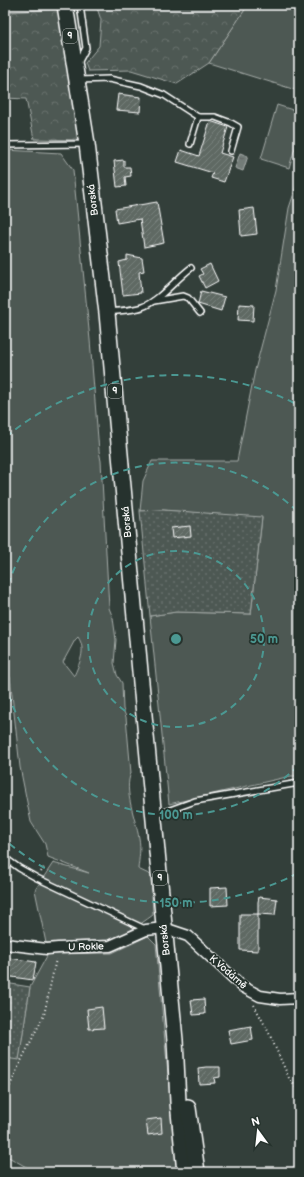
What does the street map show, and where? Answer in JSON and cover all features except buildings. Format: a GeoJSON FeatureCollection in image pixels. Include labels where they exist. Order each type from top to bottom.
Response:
{"type":"FeatureCollection","features":[{"type":"Feature","properties":{"kind":"main road","name":"Borská"},"geometry":{"type":"LineString","coordinates":[[65,5],[87,144],[107,313],[175,1040],[177,1096],[185,1172]]}},
{"type":"Feature","properties":{"kind":"main road","name":"Borská"},"geometry":{"type":"LineString","coordinates":[[175,1040],[189,1113],[197,1172]]}},
{"type":"Feature","properties":{"kind":"street","name":"U Rokle"},"geometry":{"type":"LineString","coordinates":[[5,944],[47,949],[110,946],[146,930],[164,928]]}},
{"type":"Feature","properties":{"kind":"street","name":"K Vodárně"},"geometry":{"type":"LineString","coordinates":[[164,928],[188,936],[243,987],[260,996],[280,999],[299,998]]}},
{"type":"Feature","properties":{"kind":"lane"},"geometry":{"type":"LineString","coordinates":[[80,5],[86,48],[76,74],[141,86],[164,95],[198,117],[216,117],[231,122],[238,127],[231,151]]}},
{"type":"Feature","properties":{"kind":"lane"},"geometry":{"type":"LineString","coordinates":[[190,144],[198,117]]}},
{"type":"Feature","properties":{"kind":"lane"},"geometry":{"type":"LineString","coordinates":[[5,145],[87,144]]}},
{"type":"Feature","properties":{"kind":"lane"},"geometry":{"type":"LineString","coordinates":[[107,313],[141,308],[153,301],[191,268]]}},
{"type":"Feature","properties":{"kind":"lane"},"geometry":{"type":"LineString","coordinates":[[153,301],[183,296],[188,298],[200,313]]}},
{"type":"Feature","properties":{"kind":"lane"},"geometry":{"type":"LineString","coordinates":[[154,815],[195,801],[299,783]]}},
{"type":"Feature","properties":{"kind":"lane"},"geometry":{"type":"LineString","coordinates":[[5,858],[37,878],[146,930]]}},
{"type":"Feature","properties":{"kind":"path"},"geometry":{"type":"LineString","coordinates":[[5,1098],[44,1014],[58,948]]}},
{"type":"Feature","properties":{"kind":"path"},"geometry":{"type":"LineString","coordinates":[[243,987],[268,1031],[289,1078],[299,1092]]}},
{"type":"Feature","properties":{"kind":"green space"},"geometry":{"type":"Polygon","coordinates":[[[96,5],[248,5],[209,63],[177,84],[131,70],[88,71],[85,63],[99,46],[101,20],[96,5]]]}},
{"type":"Feature","properties":{"kind":"green space"},"geometry":{"type":"Polygon","coordinates":[[[248,5],[299,5],[299,91],[209,63],[248,5]]]}},
{"type":"Feature","properties":{"kind":"green space"},"geometry":{"type":"Polygon","coordinates":[[[60,9],[80,140],[34,139],[26,99],[5,98],[5,12],[60,9]]]}},
{"type":"Feature","properties":{"kind":"green space"},"geometry":{"type":"Polygon","coordinates":[[[277,105],[299,112],[299,134],[289,168],[261,159],[277,105]]]}},
{"type":"Feature","properties":{"kind":"green space"},"geometry":{"type":"Polygon","coordinates":[[[5,150],[61,153],[73,170],[101,461],[109,608],[113,618],[116,640],[114,663],[117,675],[122,683],[123,709],[126,717],[131,773],[128,788],[140,842],[138,869],[151,875],[153,915],[130,931],[117,937],[90,943],[46,943],[35,890],[53,863],[89,873],[48,857],[45,844],[31,822],[20,767],[10,677],[5,675],[5,150]],[[78,637],[63,662],[74,676],[81,657],[81,642],[78,637]]]}},
{"type":"Feature","properties":{"kind":"green space"},"geometry":{"type":"Polygon","coordinates":[[[299,178],[299,776],[291,776],[169,804],[150,616],[176,612],[251,614],[262,518],[163,510],[140,511],[143,481],[152,461],[237,461],[255,370],[276,290],[289,208],[299,178]]]}},
{"type":"Feature","properties":{"kind":"green space"},"geometry":{"type":"Polygon","coordinates":[[[163,510],[262,517],[251,614],[176,612],[150,616],[140,511],[163,510]]]}},
{"type":"Feature","properties":{"kind":"green space"},"geometry":{"type":"Polygon","coordinates":[[[148,936],[156,944],[177,1172],[24,1172],[28,1168],[5,1155],[5,1058],[19,1059],[30,987],[48,954],[112,953],[148,936]]]}},
{"type":"Feature","properties":{"kind":"green space"},"geometry":{"type":"Polygon","coordinates":[[[5,983],[30,987],[19,1060],[5,1058],[5,983]]]}},
{"type":"Feature","properties":{"kind":"water"},"geometry":{"type":"Polygon","coordinates":[[[240,153],[248,156],[243,171],[235,168],[240,153]]]}}]}
